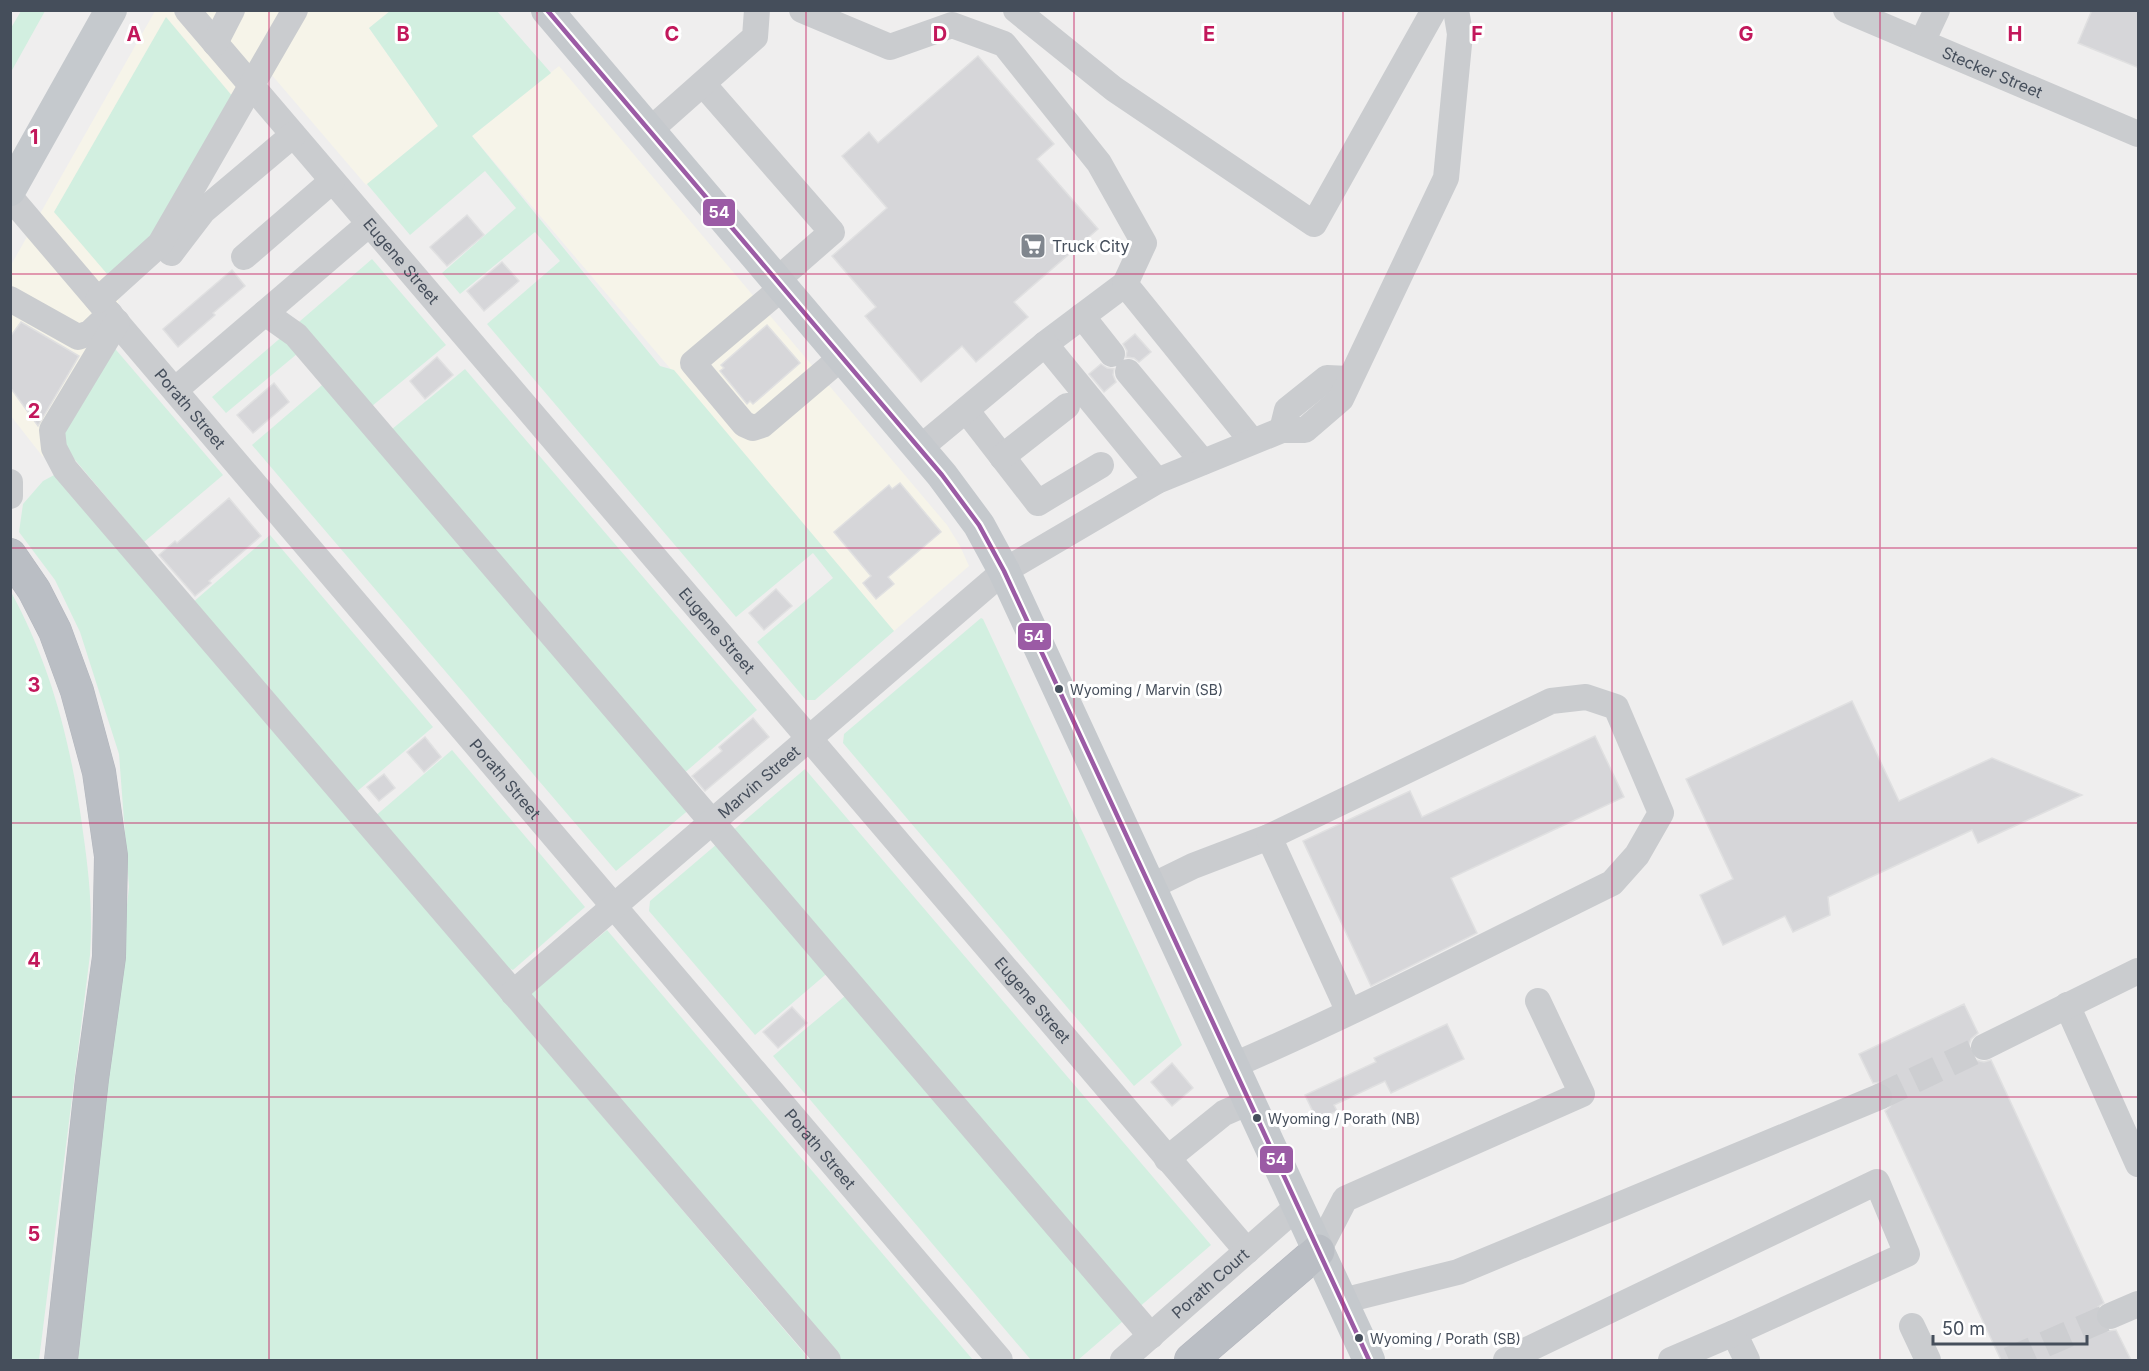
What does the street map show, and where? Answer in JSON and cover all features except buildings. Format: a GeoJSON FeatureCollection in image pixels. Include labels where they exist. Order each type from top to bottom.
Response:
{"type":"FeatureCollection","features":[{"type":"Feature","properties":{"kind":"highway"},"geometry":{"type":"LineString","coordinates":[[10,555],[34,590],[55,632],[77,692],[99,772],[111,856],[109,957],[92,1079],[62,1360]]}},
{"type":"Feature","properties":{"kind":"highway"},"geometry":{"type":"LineString","coordinates":[[1191,1360],[1318,1251]]}},
{"type":"Feature","properties":{"kind":"main road"},"geometry":{"type":"LineString","coordinates":[[10,190],[111,10]]}},
{"type":"Feature","properties":{"kind":"main road"},"geometry":{"type":"LineString","coordinates":[[547,10],[920,448],[962,499],[979,525],[1004,571],[1297,1207],[1370,1360]]}},
{"type":"Feature","properties":{"kind":"street","name":"Eugene Street"},"geometry":{"type":"LineString","coordinates":[[187,10],[1247,1251]]}},
{"type":"Feature","properties":{"kind":"street"},"geometry":{"type":"LineString","coordinates":[[215,43],[232,10]]}},
{"type":"Feature","properties":{"kind":"street"},"geometry":{"type":"LineString","coordinates":[[295,10],[160,244],[133,269],[108,312],[52,430],[54,448],[65,469],[828,1360]]}},
{"type":"Feature","properties":{"kind":"street"},"geometry":{"type":"LineString","coordinates":[[802,10],[890,47],[952,25],[1004,44],[1099,164],[1144,243],[1125,284],[1045,344],[920,448]]}},
{"type":"Feature","properties":{"kind":"street"},"geometry":{"type":"LineString","coordinates":[[1016,10],[1114,89],[1314,224],[1434,10]]}},
{"type":"Feature","properties":{"kind":"street","name":"Marvin Street"},"geometry":{"type":"LineString","coordinates":[[513,993],[1004,571],[1158,482],[1282,430],[1305,430],[1341,399],[1446,178],[1460,34],[1456,10]]}},
{"type":"Feature","properties":{"kind":"street","name":"Stecker Street"},"geometry":{"type":"LineString","coordinates":[[1846,10],[2139,134]]}},
{"type":"Feature","properties":{"kind":"street"},"geometry":{"type":"LineString","coordinates":[[1922,42],[1937,10]]}},
{"type":"Feature","properties":{"kind":"street"},"geometry":{"type":"LineString","coordinates":[[649,131],[755,37],[761,11]]}},
{"type":"Feature","properties":{"kind":"street"},"geometry":{"type":"LineString","coordinates":[[703,84],[832,232],[780,284],[693,363],[744,424],[753,428],[762,425],[842,357]]}},
{"type":"Feature","properties":{"kind":"street"},"geometry":{"type":"LineString","coordinates":[[133,269],[140,276],[146,276],[169,257],[203,211],[293,135]]}},
{"type":"Feature","properties":{"kind":"street"},"geometry":{"type":"LineString","coordinates":[[244,257],[332,181]]}},
{"type":"Feature","properties":{"kind":"street","name":"Porath Street"},"geometry":{"type":"LineString","coordinates":[[10,197],[1000,1360]]}},
{"type":"Feature","properties":{"kind":"street"},"geometry":{"type":"LineString","coordinates":[[175,390],[369,224]]}},
{"type":"Feature","properties":{"kind":"street"},"geometry":{"type":"LineString","coordinates":[[1125,284],[1252,441]]}},
{"type":"Feature","properties":{"kind":"street"},"geometry":{"type":"LineString","coordinates":[[10,299],[78,337],[90,333],[108,312]]}},
{"type":"Feature","properties":{"kind":"street"},"geometry":{"type":"LineString","coordinates":[[265,313],[296,334],[1151,1336]]}},
{"type":"Feature","properties":{"kind":"street"},"geometry":{"type":"LineString","coordinates":[[1082,316],[1203,462]]}},
{"type":"Feature","properties":{"kind":"street"},"geometry":{"type":"LineString","coordinates":[[1045,344],[1158,482]]}},
{"type":"Feature","properties":{"kind":"street"},"geometry":{"type":"LineString","coordinates":[[1002,457],[1067,406]]}},
{"type":"Feature","properties":{"kind":"street"},"geometry":{"type":"LineString","coordinates":[[966,410],[1038,503],[1101,465]]}},
{"type":"Feature","properties":{"kind":"street"},"geometry":{"type":"LineString","coordinates":[[10,482],[10,496]]}},
{"type":"Feature","properties":{"kind":"street"},"geometry":{"type":"LineString","coordinates":[[1150,887],[1193,866],[1269,837],[1551,701],[1586,697],[1616,706],[1662,813],[1637,855],[1612,883],[1349,1012],[1232,1065]]}},
{"type":"Feature","properties":{"kind":"street"},"geometry":{"type":"LineString","coordinates":[[1269,837],[1349,1012]]}},
{"type":"Feature","properties":{"kind":"street"},"geometry":{"type":"LineString","coordinates":[[1984,1047],[2139,971]]}},
{"type":"Feature","properties":{"kind":"street"},"geometry":{"type":"LineString","coordinates":[[1318,1251],[1345,1199],[1581,1094],[1538,1001]]}},
{"type":"Feature","properties":{"kind":"street"},"geometry":{"type":"LineString","coordinates":[[2067,1005],[2139,1164]]}},
{"type":"Feature","properties":{"kind":"street"},"geometry":{"type":"LineString","coordinates":[[1342,1301],[1458,1272],[1879,1097]]}},
{"type":"Feature","properties":{"kind":"street"},"geometry":{"type":"LineString","coordinates":[[1167,1159],[1224,1113],[1249,1102]]}},
{"type":"Feature","properties":{"kind":"street"},"geometry":{"type":"LineString","coordinates":[[1506,1360],[1877,1182],[1907,1254],[1671,1360]]}},
{"type":"Feature","properties":{"kind":"street","name":"Porath Court"},"geometry":{"type":"LineString","coordinates":[[1123,1360],[1297,1207]]}},
{"type":"Feature","properties":{"kind":"street"},"geometry":{"type":"LineString","coordinates":[[2110,1316],[2139,1304]]}},
{"type":"Feature","properties":{"kind":"street"},"geometry":{"type":"LineString","coordinates":[[1912,1326],[1928,1360]]}},
{"type":"Feature","properties":{"kind":"street"},"geometry":{"type":"LineString","coordinates":[[1734,1333],[1747,1360]]}},
{"type":"Feature","properties":{"kind":"shaded area"},"geometry":{"type":"Polygon","coordinates":[[[155,11],[390,11],[369,28],[438,126],[366,185],[271,74],[120,290],[112,342],[43,457],[11,416],[11,265],[155,11]]]}},
{"type":"Feature","properties":{"kind":"shaded area"},"geometry":{"type":"Polygon","coordinates":[[[559,66],[947,525],[960,546],[969,566],[894,631],[472,136],[559,66]]]}},
{"type":"Feature","properties":{"kind":"green space"},"geometry":{"type":"Polygon","coordinates":[[[21,11],[45,11],[11,72],[11,28],[21,11]]]}},
{"type":"Feature","properties":{"kind":"green space"},"geometry":{"type":"Polygon","coordinates":[[[390,11],[497,11],[551,73],[472,136],[660,366],[674,370],[894,631],[815,700],[806,700],[757,642],[833,578],[813,553],[736,617],[487,324],[560,261],[535,232],[460,294],[442,273],[516,208],[485,171],[410,235],[367,184],[438,126],[369,28],[390,11]]]}},
{"type":"Feature","properties":{"kind":"green space"},"geometry":{"type":"Polygon","coordinates":[[[166,17],[233,97],[155,238],[108,275],[54,212],[166,17]]]}},
{"type":"Feature","properties":{"kind":"green space"},"geometry":{"type":"Polygon","coordinates":[[[372,259],[446,345],[360,416],[380,439],[465,369],[757,710],[674,782],[691,808],[616,871],[252,445],[335,374],[309,344],[226,413],[212,397],[372,259]]]}},
{"type":"Feature","properties":{"kind":"green space"},"geometry":{"type":"Polygon","coordinates":[[[111,344],[223,475],[144,542],[55,436],[111,344]]]}},
{"type":"Feature","properties":{"kind":"green space"},"geometry":{"type":"Polygon","coordinates":[[[56,474],[810,1360],[78,1360],[129,887],[119,754],[80,632],[55,580],[19,532],[23,504],[43,481],[56,474]]]}},
{"type":"Feature","properties":{"kind":"green space"},"geometry":{"type":"Polygon","coordinates":[[[270,535],[433,727],[354,794],[191,604],[270,535]]]}},
{"type":"Feature","properties":{"kind":"green space"},"geometry":{"type":"Polygon","coordinates":[[[11,592],[38,649],[66,739],[83,832],[91,908],[90,955],[39,1360],[10,1360],[11,592]]]}},
{"type":"Feature","properties":{"kind":"green space"},"geometry":{"type":"Polygon","coordinates":[[[981,618],[1182,1045],[1134,1086],[843,743],[844,734],[981,618]]]}},
{"type":"Feature","properties":{"kind":"green space"},"geometry":{"type":"Polygon","coordinates":[[[452,750],[585,907],[513,970],[500,964],[373,818],[452,750]]]}},
{"type":"Feature","properties":{"kind":"green space"},"geometry":{"type":"Polygon","coordinates":[[[805,769],[1211,1245],[1078,1360],[1031,1360],[773,1056],[857,986],[838,964],[755,1035],[649,911],[650,901],[805,769]]]}},
{"type":"Feature","properties":{"kind":"green space"},"geometry":{"type":"Polygon","coordinates":[[[607,930],[973,1360],[832,1360],[530,994],[607,930]]]}},
{"type":"Feature","properties":{"kind":"tunnel"},"geometry":{"type":"LineString","coordinates":[[1879,1097],[1984,1047]]}},
{"type":"Feature","properties":{"kind":"tunnel"},"geometry":{"type":"LineString","coordinates":[[2009,1360],[2110,1316]]}},
{"type":"Feature","properties":{"kind":"transit line","name":"54"},"geometry":{"type":"LineString","coordinates":[[547,10],[942,475],[979,525],[1004,571],[1369,1360]]}},
{"type":"Feature","properties":{"kind":"place","name":"Truck City"},"geometry":{"type":"Point","coordinates":[1033,246]}},
{"type":"Feature","properties":{"kind":"place","name":"Wyoming / Marvin (SB)"},"geometry":{"type":"Point","coordinates":[1059,689]}},
{"type":"Feature","properties":{"kind":"place","name":"Wyoming / Porath (NB)"},"geometry":{"type":"Point","coordinates":[1257,1118]}},
{"type":"Feature","properties":{"kind":"place","name":"Wyoming / Porath (SB)"},"geometry":{"type":"Point","coordinates":[1359,1338]}}]}
